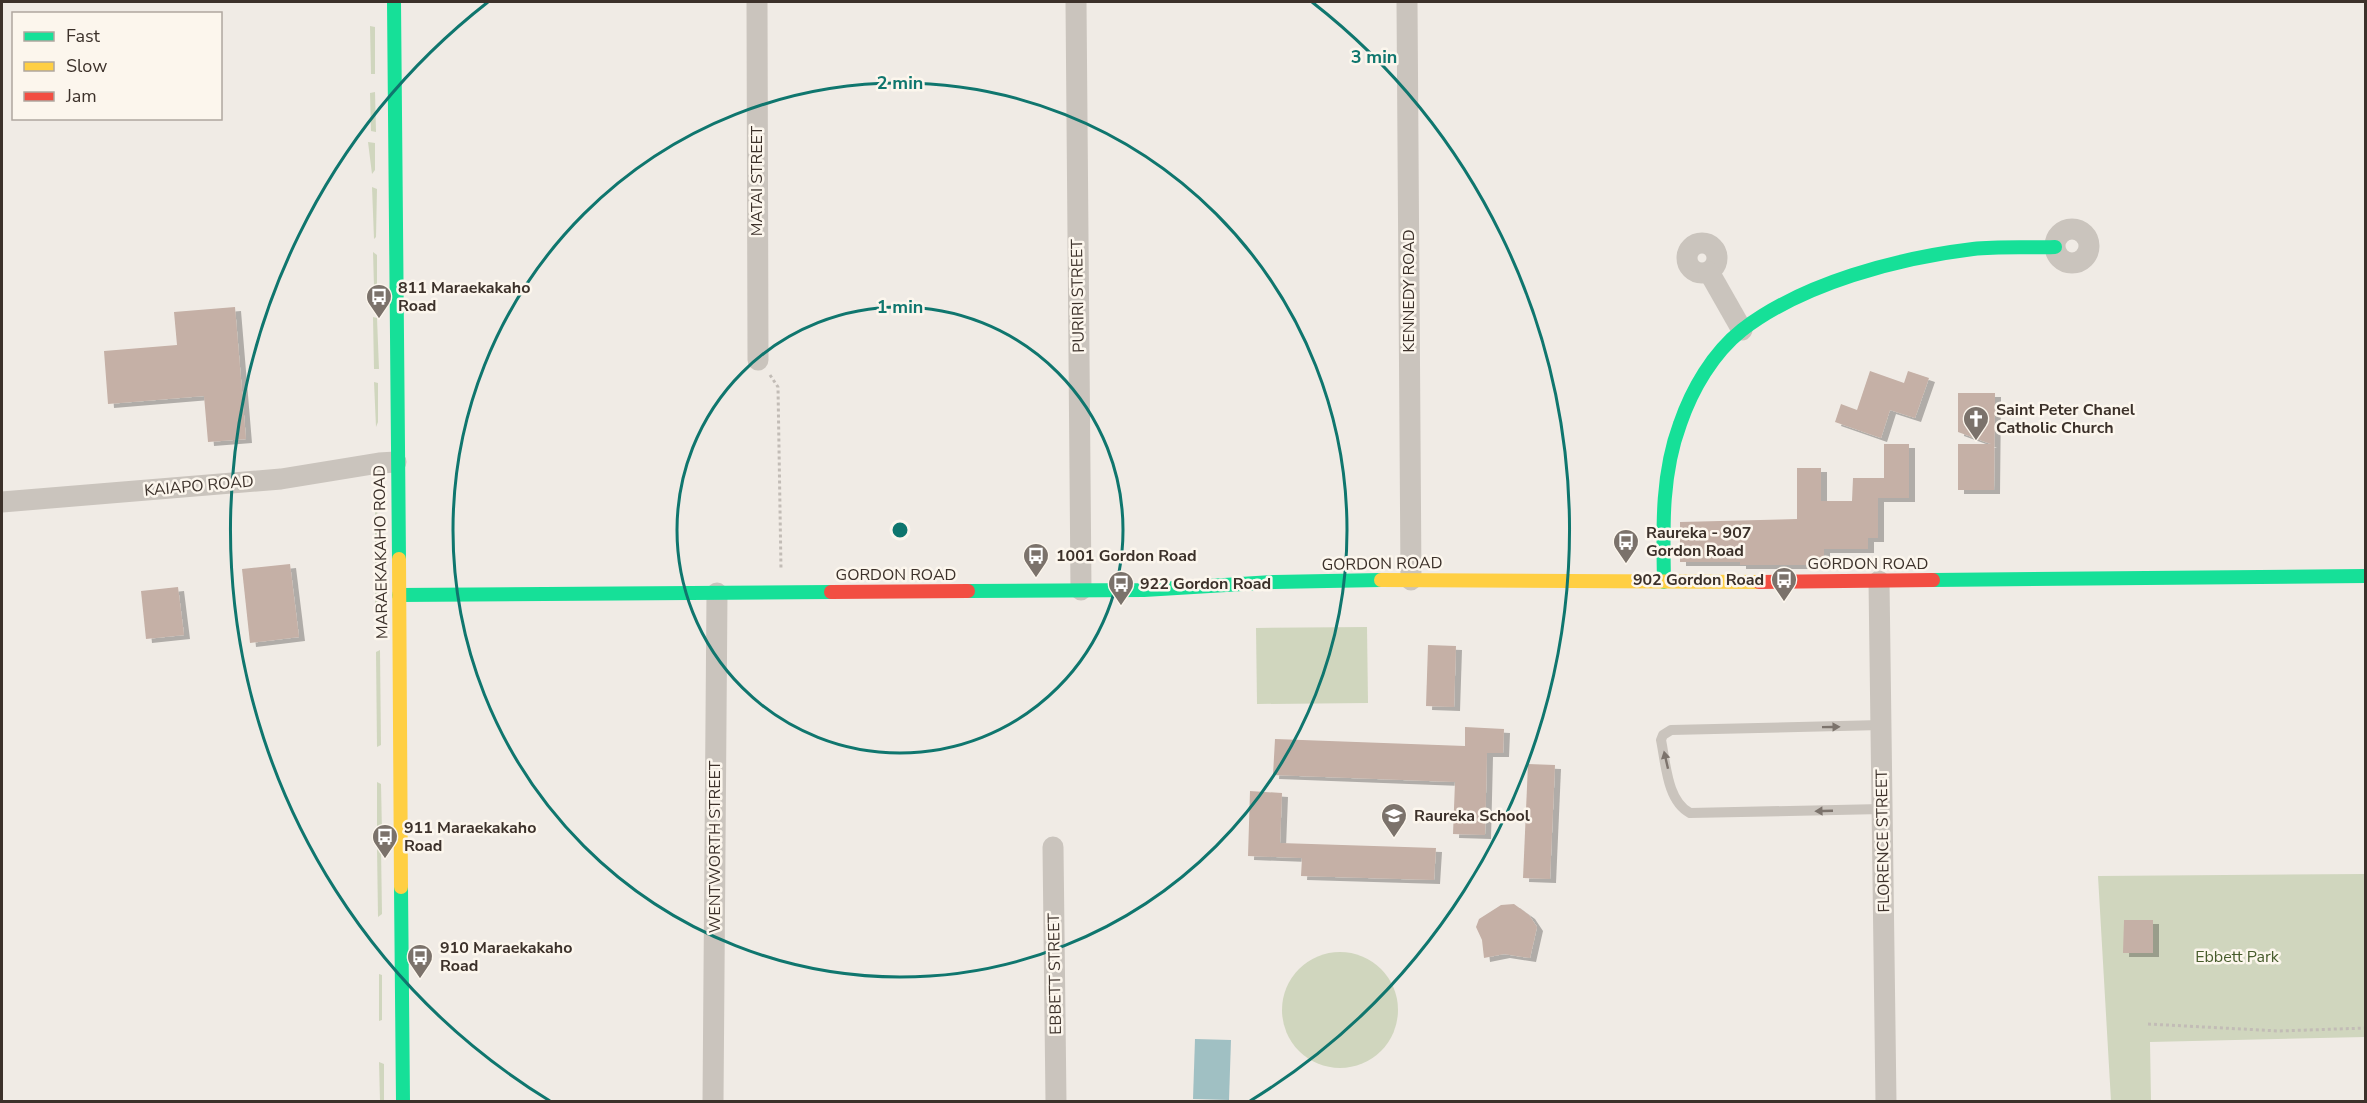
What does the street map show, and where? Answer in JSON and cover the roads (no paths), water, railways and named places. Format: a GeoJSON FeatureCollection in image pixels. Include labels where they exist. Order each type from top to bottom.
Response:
{"type":"FeatureCollection","features":[{"type":"Feature","properties":{"kind":"street","name":"MARAEKAKAHO ROAD"},"geometry":{"type":"LineString","coordinates":[[394,2],[403,1101]]}},
{"type":"Feature","properties":{"kind":"street","name":"MATAI STREET"},"geometry":{"type":"LineString","coordinates":[[757,2],[758,360]]}},
{"type":"Feature","properties":{"kind":"street","name":"PURIRI STREET"},"geometry":{"type":"LineString","coordinates":[[1076,2],[1081,590]]}},
{"type":"Feature","properties":{"kind":"street","name":"KENNEDY ROAD"},"geometry":{"type":"LineString","coordinates":[[1407,2],[1411,580]]}},
{"type":"Feature","properties":{"kind":"street"},"geometry":{"type":"LineString","coordinates":[[1664,582],[1663,505],[1665,485],[1679,428],[1700,381],[1729,342],[1742,330],[1763,316],[1799,298],[1900,262],[1976,249],[2055,247]]}},
{"type":"Feature","properties":{"kind":"street"},"geometry":{"type":"LineString","coordinates":[[1709,272],[1742,330]]}},
{"type":"Feature","properties":{"kind":"street","name":"KAIAPO ROAD"},"geometry":{"type":"LineString","coordinates":[[2,502],[280,479],[396,462]]}},
{"type":"Feature","properties":{"kind":"street","name":"GORDON ROAD"},"geometry":{"type":"LineString","coordinates":[[399,595],[1144,590],[1220,583],[1411,580],[1664,582],[2366,576]]}},
{"type":"Feature","properties":{"kind":"street","name":"FLORENCE STREET"},"geometry":{"type":"LineString","coordinates":[[1879,581],[1886,1101]]}},
{"type":"Feature","properties":{"kind":"street","name":"WENTWORTH STREET"},"geometry":{"type":"LineString","coordinates":[[714,1101],[717,593]]}},
{"type":"Feature","properties":{"kind":"street","name":"EBBETT STREET"},"geometry":{"type":"LineString","coordinates":[[1053,847],[1056,1101]]}},
{"type":"Feature","properties":{"kind":"lane"},"geometry":{"type":"LineString","coordinates":[[1881,725],[1671,730],[1663,735],[1661,740],[1675,799],[1684,810],[1690,813],[1882,809]]}},
{"type":"Feature","properties":{"kind":"water"},"geometry":{"type":"Polygon","coordinates":[[[1195,1039],[1231,1040],[1229,1100],[1193,1099],[1195,1039]]]}},
{"type":"Feature","properties":{"kind":"place","name":"811 Maraekakaho Road"},"geometry":{"type":"Point","coordinates":[379,320]}},
{"type":"Feature","properties":{"kind":"place","name":"Saint Peter Chanel Catholic Church"},"geometry":{"type":"Point","coordinates":[1976,442]}},
{"type":"Feature","properties":{"kind":"place","name":"Raureka - 907 Gordon Road"},"geometry":{"type":"Point","coordinates":[1626,565]}},
{"type":"Feature","properties":{"kind":"place","name":"1001 Gordon Road"},"geometry":{"type":"Point","coordinates":[1036,579]}},
{"type":"Feature","properties":{"kind":"place","name":"902 Gordon Road"},"geometry":{"type":"Point","coordinates":[1784,603]}},
{"type":"Feature","properties":{"kind":"place","name":"922 Gordon Road"},"geometry":{"type":"Point","coordinates":[1121,607]}},
{"type":"Feature","properties":{"kind":"place","name":"Raureka School"},"geometry":{"type":"Point","coordinates":[1394,839]}},
{"type":"Feature","properties":{"kind":"place","name":"911 Maraekakaho Road"},"geometry":{"type":"Point","coordinates":[385,860]}},
{"type":"Feature","properties":{"kind":"place","name":"910 Maraekakaho Road"},"geometry":{"type":"Point","coordinates":[420,980]}},
{"type":"Feature","properties":{"kind":"park label","name":"Ebbett Park"},"geometry":{"type":"Point","coordinates":[2237,957]}}]}
